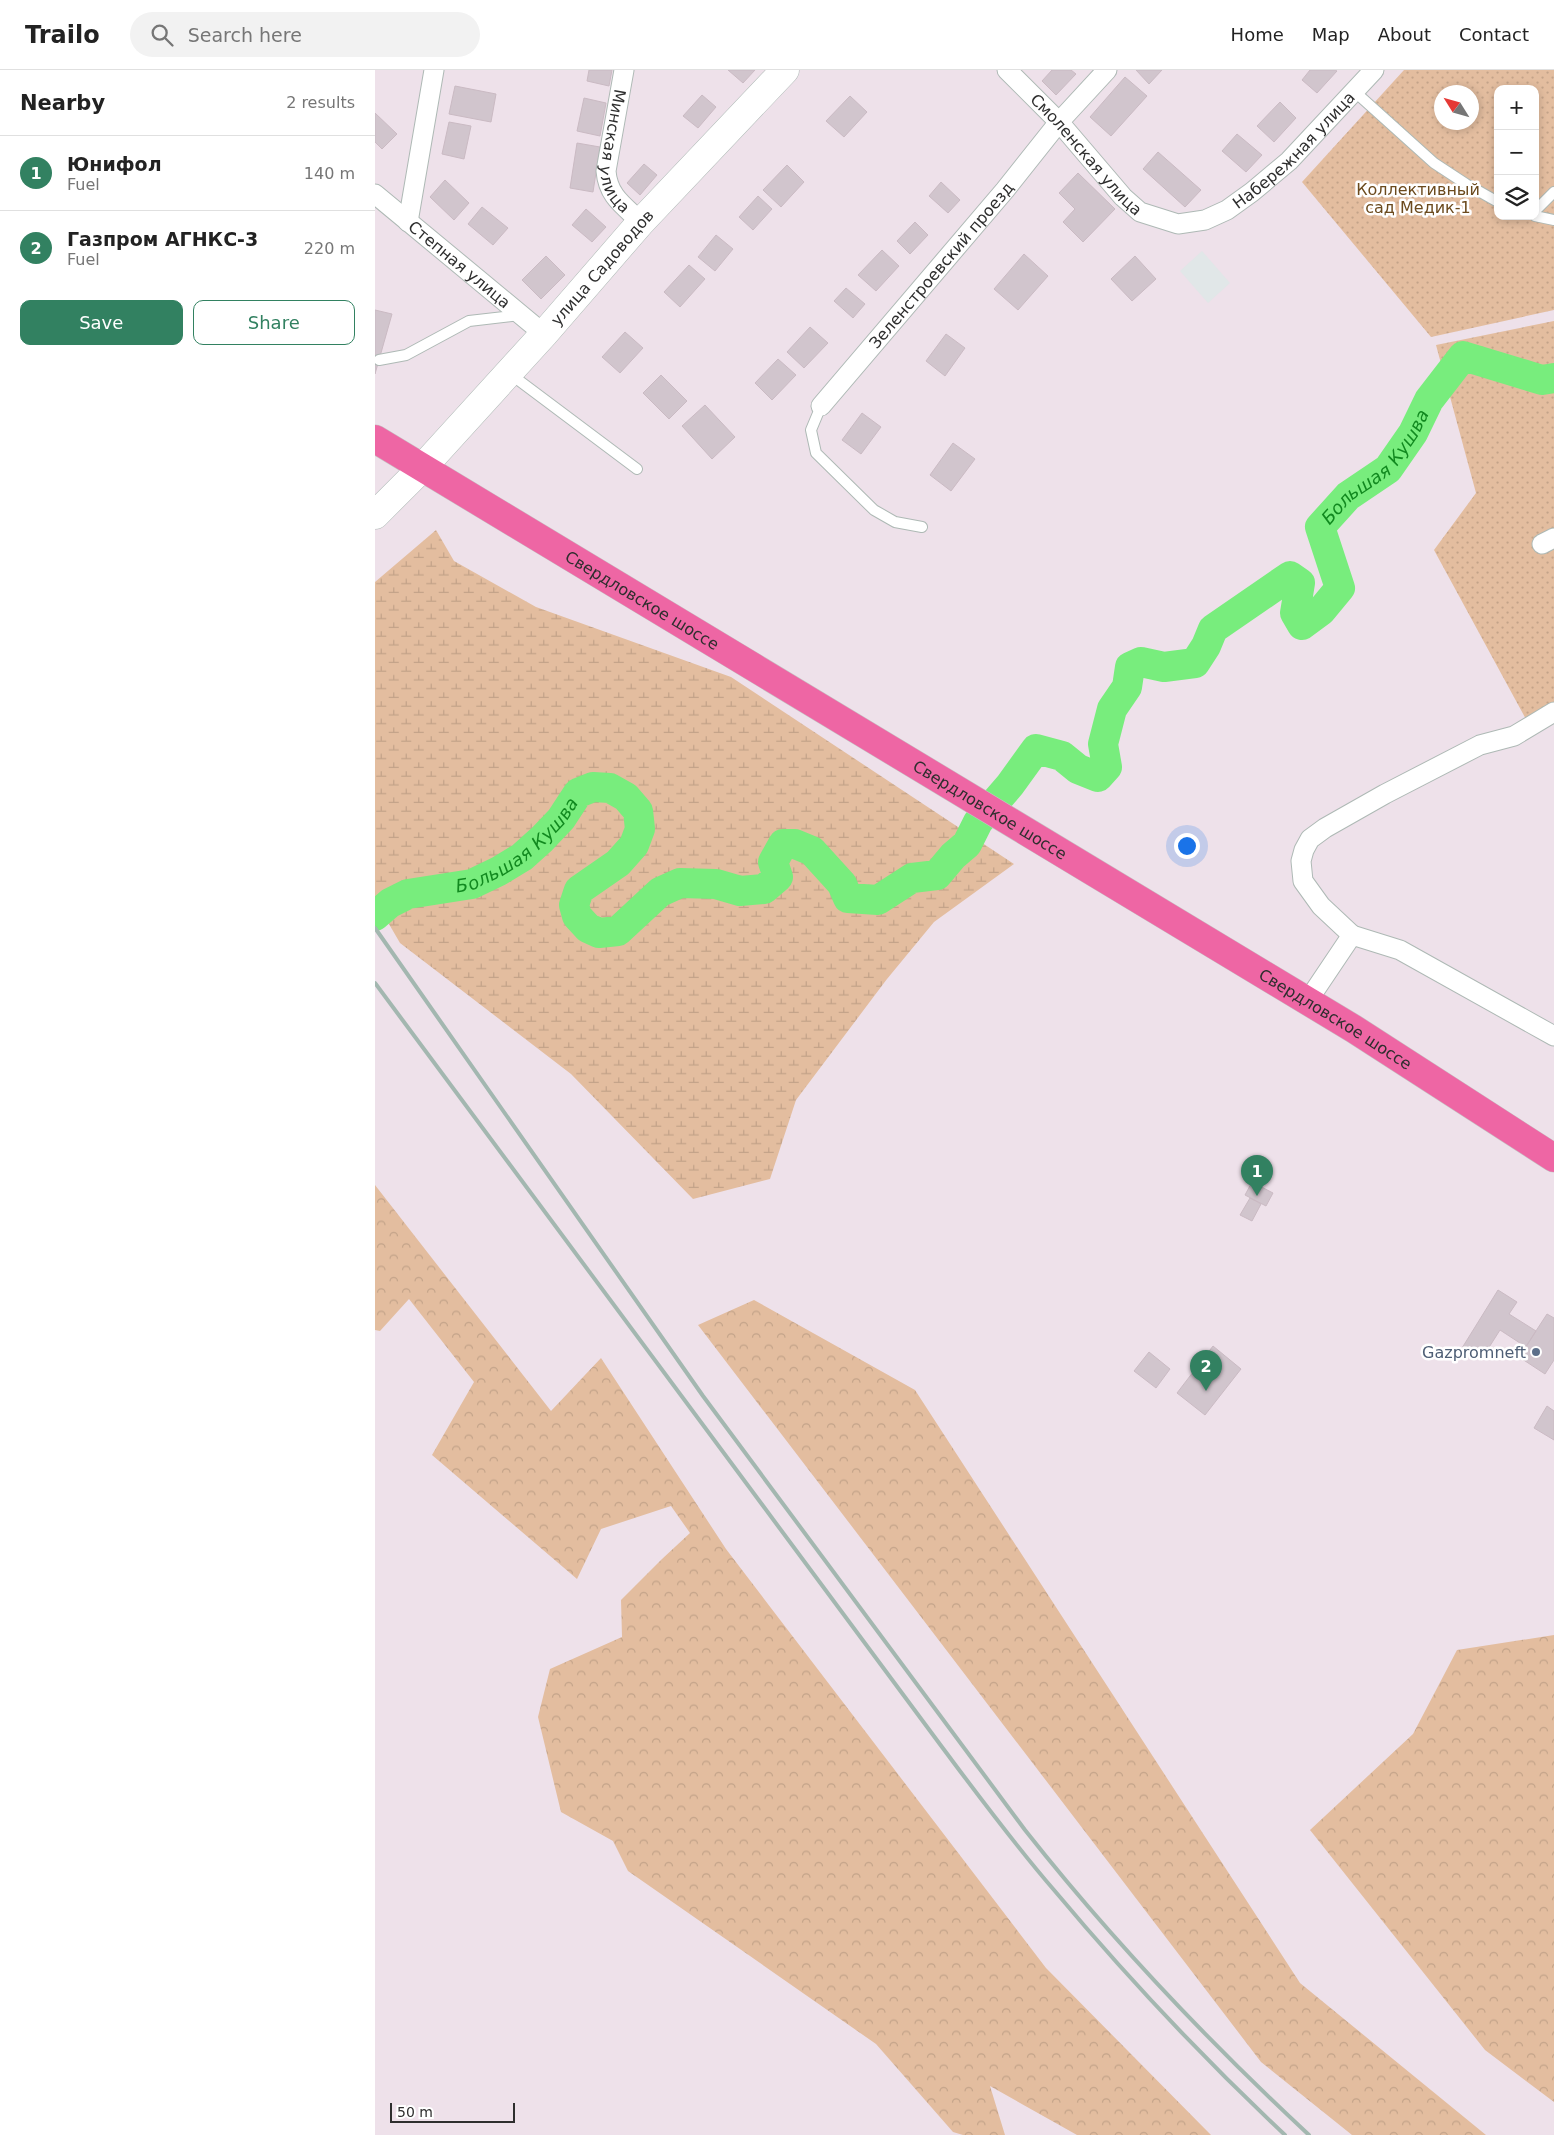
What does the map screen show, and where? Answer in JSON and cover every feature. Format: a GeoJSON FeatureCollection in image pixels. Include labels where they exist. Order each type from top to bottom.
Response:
{"type":"FeatureCollection","features":[{"type":"Feature","properties":{"kind":"main road","name":"улица Садоводов"},"geometry":{"type":"LineString","coordinates":[[375,515],[423,467],[544,334],[641,222],[785,70]]}},
{"type":"Feature","properties":{"kind":"main road","name":"Свердловское шоссе"},"geometry":{"type":"LineString","coordinates":[[375,439],[1354,1029],[1554,1158]]}},
{"type":"Feature","properties":{"kind":"street"},"geometry":{"type":"LineString","coordinates":[[408,222],[434,70]]}},
{"type":"Feature","properties":{"kind":"street","name":"Минская улица"},"geometry":{"type":"LineString","coordinates":[[624,70],[606,171],[607,183],[618,201],[641,222]]}},
{"type":"Feature","properties":{"kind":"street","name":"Смоленская улица"},"geometry":{"type":"LineString","coordinates":[[1007,70],[1059,122],[1123,197],[1140,212],[1178,224],[1205,220]]}},
{"type":"Feature","properties":{"kind":"street","name":"Зеленстроевский проезд"},"geometry":{"type":"LineString","coordinates":[[821,406],[1005,190],[1059,122],[1107,70]]}},
{"type":"Feature","properties":{"kind":"street","name":"Набережная улица"},"geometry":{"type":"LineString","coordinates":[[1205,220],[1227,210],[1289,161],[1374,70]]}},
{"type":"Feature","properties":{"kind":"street","name":"Степная улица"},"geometry":{"type":"LineString","coordinates":[[375,194],[544,334]]}},
{"type":"Feature","properties":{"kind":"street"},"geometry":{"type":"LineString","coordinates":[[1554,712],[1514,736],[1480,745],[1385,794],[1325,828],[1310,839],[1301,861],[1303,881],[1321,906],[1352,936],[1400,950],[1554,1036]]}},
{"type":"Feature","properties":{"kind":"street"},"geometry":{"type":"LineString","coordinates":[[1307,1002],[1352,936]]}},
{"type":"Feature","properties":{"kind":"lane"},"geometry":{"type":"LineString","coordinates":[[1355,91],[1434,163],[1494,200]]}},
{"type":"Feature","properties":{"kind":"lane"},"geometry":{"type":"LineString","coordinates":[[1539,207],[1554,192]]}},
{"type":"Feature","properties":{"kind":"lane"},"geometry":{"type":"LineString","coordinates":[[1539,217],[1554,220]]}},
{"type":"Feature","properties":{"kind":"lane"},"geometry":{"type":"LineString","coordinates":[[379,360],[406,355],[469,321],[520,315]]}},
{"type":"Feature","properties":{"kind":"lane"},"geometry":{"type":"LineString","coordinates":[[509,372],[637,469]]}},
{"type":"Feature","properties":{"kind":"lane"},"geometry":{"type":"LineString","coordinates":[[821,406],[811,430],[816,453],[874,510],[895,522],[921,527]]}},
{"type":"Feature","properties":{"kind":"shaded area"},"geometry":{"type":"Polygon","coordinates":[[[1202,251],[1230,283],[1208,303],[1180,271],[1202,251]]]}},
{"type":"Feature","properties":{"kind":"green space","name":"Коллективный сад Медик-1"},"geometry":{"type":"Polygon","coordinates":[[[1404,70],[1554,70],[1554,310],[1431,337],[1302,182],[1404,70]]]}},
{"type":"Feature","properties":{"kind":"green space"},"geometry":{"type":"Polygon","coordinates":[[[1554,321],[1554,720],[1533,732],[1434,550],[1476,493],[1436,345],[1554,321]]]}},
{"type":"Feature","properties":{"kind":"green space"},"geometry":{"type":"Polygon","coordinates":[[[436,530],[454,561],[536,607],[731,677],[1014,864],[934,922],[887,979],[796,1100],[770,1179],[693,1199],[571,1074],[400,943],[375,900],[375,582],[436,530]]]}},
{"type":"Feature","properties":{"kind":"green space"},"geometry":{"type":"Polygon","coordinates":[[[375,1185],[551,1411],[601,1358],[726,1549],[1046,1968],[1211,2135],[1077,2135],[990,2086],[1005,2135],[963,2135],[953,2132],[876,2044],[628,1871],[613,1841],[561,1812],[538,1717],[550,1669],[622,1637],[621,1600],[690,1533],[671,1506],[601,1529],[577,1579],[432,1455],[474,1382],[409,1299],[380,1331],[375,1330],[375,1185]]]}},
{"type":"Feature","properties":{"kind":"green space"},"geometry":{"type":"Polygon","coordinates":[[[754,1300],[915,1390],[1300,1983],[1486,2135],[1352,2135],[1261,2062],[698,1325],[754,1300]]]}},
{"type":"Feature","properties":{"kind":"green space"},"geometry":{"type":"Polygon","coordinates":[[[1554,1635],[1554,2102],[1485,2050],[1310,1830],[1413,1734],[1457,1650],[1554,1635]]]}},
{"type":"Feature","properties":{"kind":"building"},"geometry":{"type":"Polygon","coordinates":[[[589,70],[612,70],[609,86],[587,81],[589,70]]]}},
{"type":"Feature","properties":{"kind":"building"},"geometry":{"type":"Polygon","coordinates":[[[728,70],[755,70],[743,83],[728,70]]]}},
{"type":"Feature","properties":{"kind":"building"},"geometry":{"type":"Polygon","coordinates":[[[1052,70],[1071,70],[1076,74],[1056,95],[1042,81],[1052,70]]]}},
{"type":"Feature","properties":{"kind":"building"},"geometry":{"type":"Polygon","coordinates":[[[1136,70],[1162,70],[1149,84],[1136,70]]]}},
{"type":"Feature","properties":{"kind":"building"},"geometry":{"type":"Polygon","coordinates":[[[1310,70],[1337,71],[1317,93],[1302,80],[1310,70]]]}},
{"type":"Feature","properties":{"kind":"building"},"geometry":{"type":"Polygon","coordinates":[[[1125,77],[1147,96],[1111,136],[1090,117],[1125,77]]]}},
{"type":"Feature","properties":{"kind":"building"},"geometry":{"type":"Polygon","coordinates":[[[455,86],[496,94],[491,122],[449,114],[455,86]]]}},
{"type":"Feature","properties":{"kind":"building"},"geometry":{"type":"Polygon","coordinates":[[[702,95],[716,107],[698,128],[683,116],[702,95]]]}},
{"type":"Feature","properties":{"kind":"building"},"geometry":{"type":"Polygon","coordinates":[[[850,96],[867,112],[844,137],[826,121],[850,96]]]}},
{"type":"Feature","properties":{"kind":"building"},"geometry":{"type":"Polygon","coordinates":[[[584,98],[606,103],[600,136],[577,131],[584,98]]]}},
{"type":"Feature","properties":{"kind":"building"},"geometry":{"type":"Polygon","coordinates":[[[1280,102],[1296,118],[1274,142],[1257,126],[1280,102]]]}},
{"type":"Feature","properties":{"kind":"building"},"geometry":{"type":"Polygon","coordinates":[[[375,113],[397,134],[382,149],[375,142],[375,113]]]}},
{"type":"Feature","properties":{"kind":"building"},"geometry":{"type":"Polygon","coordinates":[[[449,122],[471,126],[464,159],[442,154],[449,122]]]}},
{"type":"Feature","properties":{"kind":"building"},"geometry":{"type":"Polygon","coordinates":[[[1237,134],[1262,155],[1246,172],[1222,151],[1237,134]]]}},
{"type":"Feature","properties":{"kind":"building"},"geometry":{"type":"Polygon","coordinates":[[[577,143],[600,147],[593,192],[570,188],[577,143]]]}},
{"type":"Feature","properties":{"kind":"building"},"geometry":{"type":"Polygon","coordinates":[[[1158,152],[1201,190],[1185,207],[1143,169],[1158,152]]]}},
{"type":"Feature","properties":{"kind":"building"},"geometry":{"type":"Polygon","coordinates":[[[644,164],[657,175],[640,195],[627,183],[644,164]]]}},
{"type":"Feature","properties":{"kind":"building"},"geometry":{"type":"Polygon","coordinates":[[[787,165],[804,182],[781,207],[763,190],[787,165]]]}},
{"type":"Feature","properties":{"kind":"building"},"geometry":{"type":"Polygon","coordinates":[[[1078,173],[1115,209],[1083,242],[1063,222],[1075,209],[1059,193],[1078,173]]]}},
{"type":"Feature","properties":{"kind":"building"},"geometry":{"type":"Polygon","coordinates":[[[445,180],[469,203],[454,220],[430,197],[445,180]]]}},
{"type":"Feature","properties":{"kind":"building"},"geometry":{"type":"Polygon","coordinates":[[[941,182],[960,200],[948,213],[929,196],[941,182]]]}},
{"type":"Feature","properties":{"kind":"building"},"geometry":{"type":"Polygon","coordinates":[[[758,196],[772,209],[753,230],[739,217],[758,196]]]}},
{"type":"Feature","properties":{"kind":"building"},"geometry":{"type":"Polygon","coordinates":[[[482,207],[508,228],[493,245],[468,224],[482,207]]]}},
{"type":"Feature","properties":{"kind":"building"},"geometry":{"type":"Polygon","coordinates":[[[586,209],[606,227],[592,242],[572,225],[586,209]]]}},
{"type":"Feature","properties":{"kind":"building"},"geometry":{"type":"Polygon","coordinates":[[[915,222],[928,235],[910,254],[897,241],[915,222]]]}},
{"type":"Feature","properties":{"kind":"building"},"geometry":{"type":"Polygon","coordinates":[[[716,235],[733,249],[715,271],[698,257],[716,235]]]}},
{"type":"Feature","properties":{"kind":"building"},"geometry":{"type":"Polygon","coordinates":[[[882,250],[899,266],[876,291],[858,275],[882,250]]]}},
{"type":"Feature","properties":{"kind":"building"},"geometry":{"type":"Polygon","coordinates":[[[1024,254],[1048,276],[1018,310],[994,289],[1024,254]]]}},
{"type":"Feature","properties":{"kind":"building"},"geometry":{"type":"Polygon","coordinates":[[[546,256],[565,275],[541,299],[522,280],[546,256]]]}},
{"type":"Feature","properties":{"kind":"building"},"geometry":{"type":"Polygon","coordinates":[[[1135,256],[1156,279],[1132,301],[1111,279],[1135,256]]]}},
{"type":"Feature","properties":{"kind":"building"},"geometry":{"type":"Polygon","coordinates":[[[689,265],[705,279],[680,307],[664,292],[689,265]]]}},
{"type":"Feature","properties":{"kind":"building"},"geometry":{"type":"Polygon","coordinates":[[[846,288],[865,304],[853,318],[834,301],[846,288]]]}},
{"type":"Feature","properties":{"kind":"building"},"geometry":{"type":"Polygon","coordinates":[[[375,310],[392,314],[375,374],[375,310]]]}},
{"type":"Feature","properties":{"kind":"building"},"geometry":{"type":"Polygon","coordinates":[[[810,327],[828,343],[804,368],[787,352],[810,327]]]}},
{"type":"Feature","properties":{"kind":"building"},"geometry":{"type":"Polygon","coordinates":[[[625,332],[643,348],[620,373],[602,357],[625,332]]]}},
{"type":"Feature","properties":{"kind":"building"},"geometry":{"type":"Polygon","coordinates":[[[946,334],[965,348],[945,376],[926,361],[946,334]]]}},
{"type":"Feature","properties":{"kind":"building"},"geometry":{"type":"Polygon","coordinates":[[[778,359],[796,375],[772,400],[755,383],[778,359]]]}},
{"type":"Feature","properties":{"kind":"building"},"geometry":{"type":"Polygon","coordinates":[[[661,375],[687,401],[669,419],[643,393],[661,375]]]}},
{"type":"Feature","properties":{"kind":"building"},"geometry":{"type":"Polygon","coordinates":[[[705,405],[735,437],[712,459],[682,426],[705,405]]]}},
{"type":"Feature","properties":{"kind":"building"},"geometry":{"type":"Polygon","coordinates":[[[862,413],[881,427],[861,454],[842,440],[862,413]]]}},
{"type":"Feature","properties":{"kind":"building"},"geometry":{"type":"Polygon","coordinates":[[[953,443],[975,459],[951,491],[930,475],[953,443]]]}},
{"type":"Feature","properties":{"kind":"building"},"geometry":{"type":"Polygon","coordinates":[[[1252,1182],[1273,1193],[1266,1206],[1245,1195],[1252,1182]]]}},
{"type":"Feature","properties":{"kind":"building"},"geometry":{"type":"Polygon","coordinates":[[[1250,1198],[1261,1204],[1252,1221],[1240,1215],[1250,1198]]]}},
{"type":"Feature","properties":{"kind":"building"},"geometry":{"type":"Polygon","coordinates":[[[1498,1290],[1517,1302],[1509,1314],[1536,1331],[1526,1347],[1500,1330],[1481,1360],[1462,1348],[1498,1290]]]}},
{"type":"Feature","properties":{"kind":"building"},"geometry":{"type":"Polygon","coordinates":[[[1547,1314],[1554,1318],[1554,1360],[1545,1374],[1519,1357],[1547,1314]]]}},
{"type":"Feature","properties":{"kind":"building"},"geometry":{"type":"Polygon","coordinates":[[[1213,1346],[1241,1369],[1205,1415],[1177,1393],[1213,1346]]]}},
{"type":"Feature","properties":{"kind":"building"},"geometry":{"type":"Polygon","coordinates":[[[1149,1352],[1170,1369],[1156,1388],[1134,1371],[1149,1352]]]}},
{"type":"Feature","properties":{"kind":"building"},"geometry":{"type":"Polygon","coordinates":[[[1547,1406],[1554,1411],[1554,1440],[1534,1428],[1547,1406]]]}},
{"type":"Feature","properties":{"kind":"waterway","name":"Большая Кушва"},"geometry":{"type":"LineString","coordinates":[[375,916],[390,903],[408,894],[472,884],[499,871],[522,857],[542,839],[561,819],[578,793],[593,787],[610,788],[626,797],[638,811],[640,829],[634,845],[618,863],[579,890],[574,905],[577,916],[588,928],[599,933],[618,931],[660,892],[680,883],[716,884],[740,891],[764,889],[778,877],[773,862],[783,844],[795,844],[812,851],[842,884],[848,898],[878,900],[912,878],[937,875],[953,856],[967,844],[978,822],[1010,785],[1036,749],[1062,756],[1078,769],[1098,777],[1107,767],[1103,744],[1112,709],[1127,687],[1130,667],[1141,662],[1164,667],[1195,663],[1206,646],[1213,629],[1290,576],[1300,583],[1295,613],[1302,625],[1321,611],[1340,588],[1320,527],[1348,496],[1388,469],[1413,433],[1429,400],[1463,356],[1542,380],[1554,378]]}},
{"type":"Feature","properties":{"kind":"railway"},"geometry":{"type":"LineString","coordinates":[[375,928],[703,1396],[1025,1830],[1091,1910],[1161,1988],[1234,2063],[1309,2135]]}},
{"type":"Feature","properties":{"kind":"railway"},"geometry":{"type":"LineString","coordinates":[[375,983],[1010,1837],[1137,1985],[1224,2076],[1285,2135]]}},
{"type":"Feature","properties":{"kind":"place","name":"Юнифол"},"geometry":{"type":"Point","coordinates":[1257,1196]}},
{"type":"Feature","properties":{"kind":"place","name":"Gazpromneft"},"geometry":{"type":"Point","coordinates":[1536,1352]}},
{"type":"Feature","properties":{"kind":"place","name":"Газпром АГНКС-3"},"geometry":{"type":"Point","coordinates":[1206,1391]}}]}
